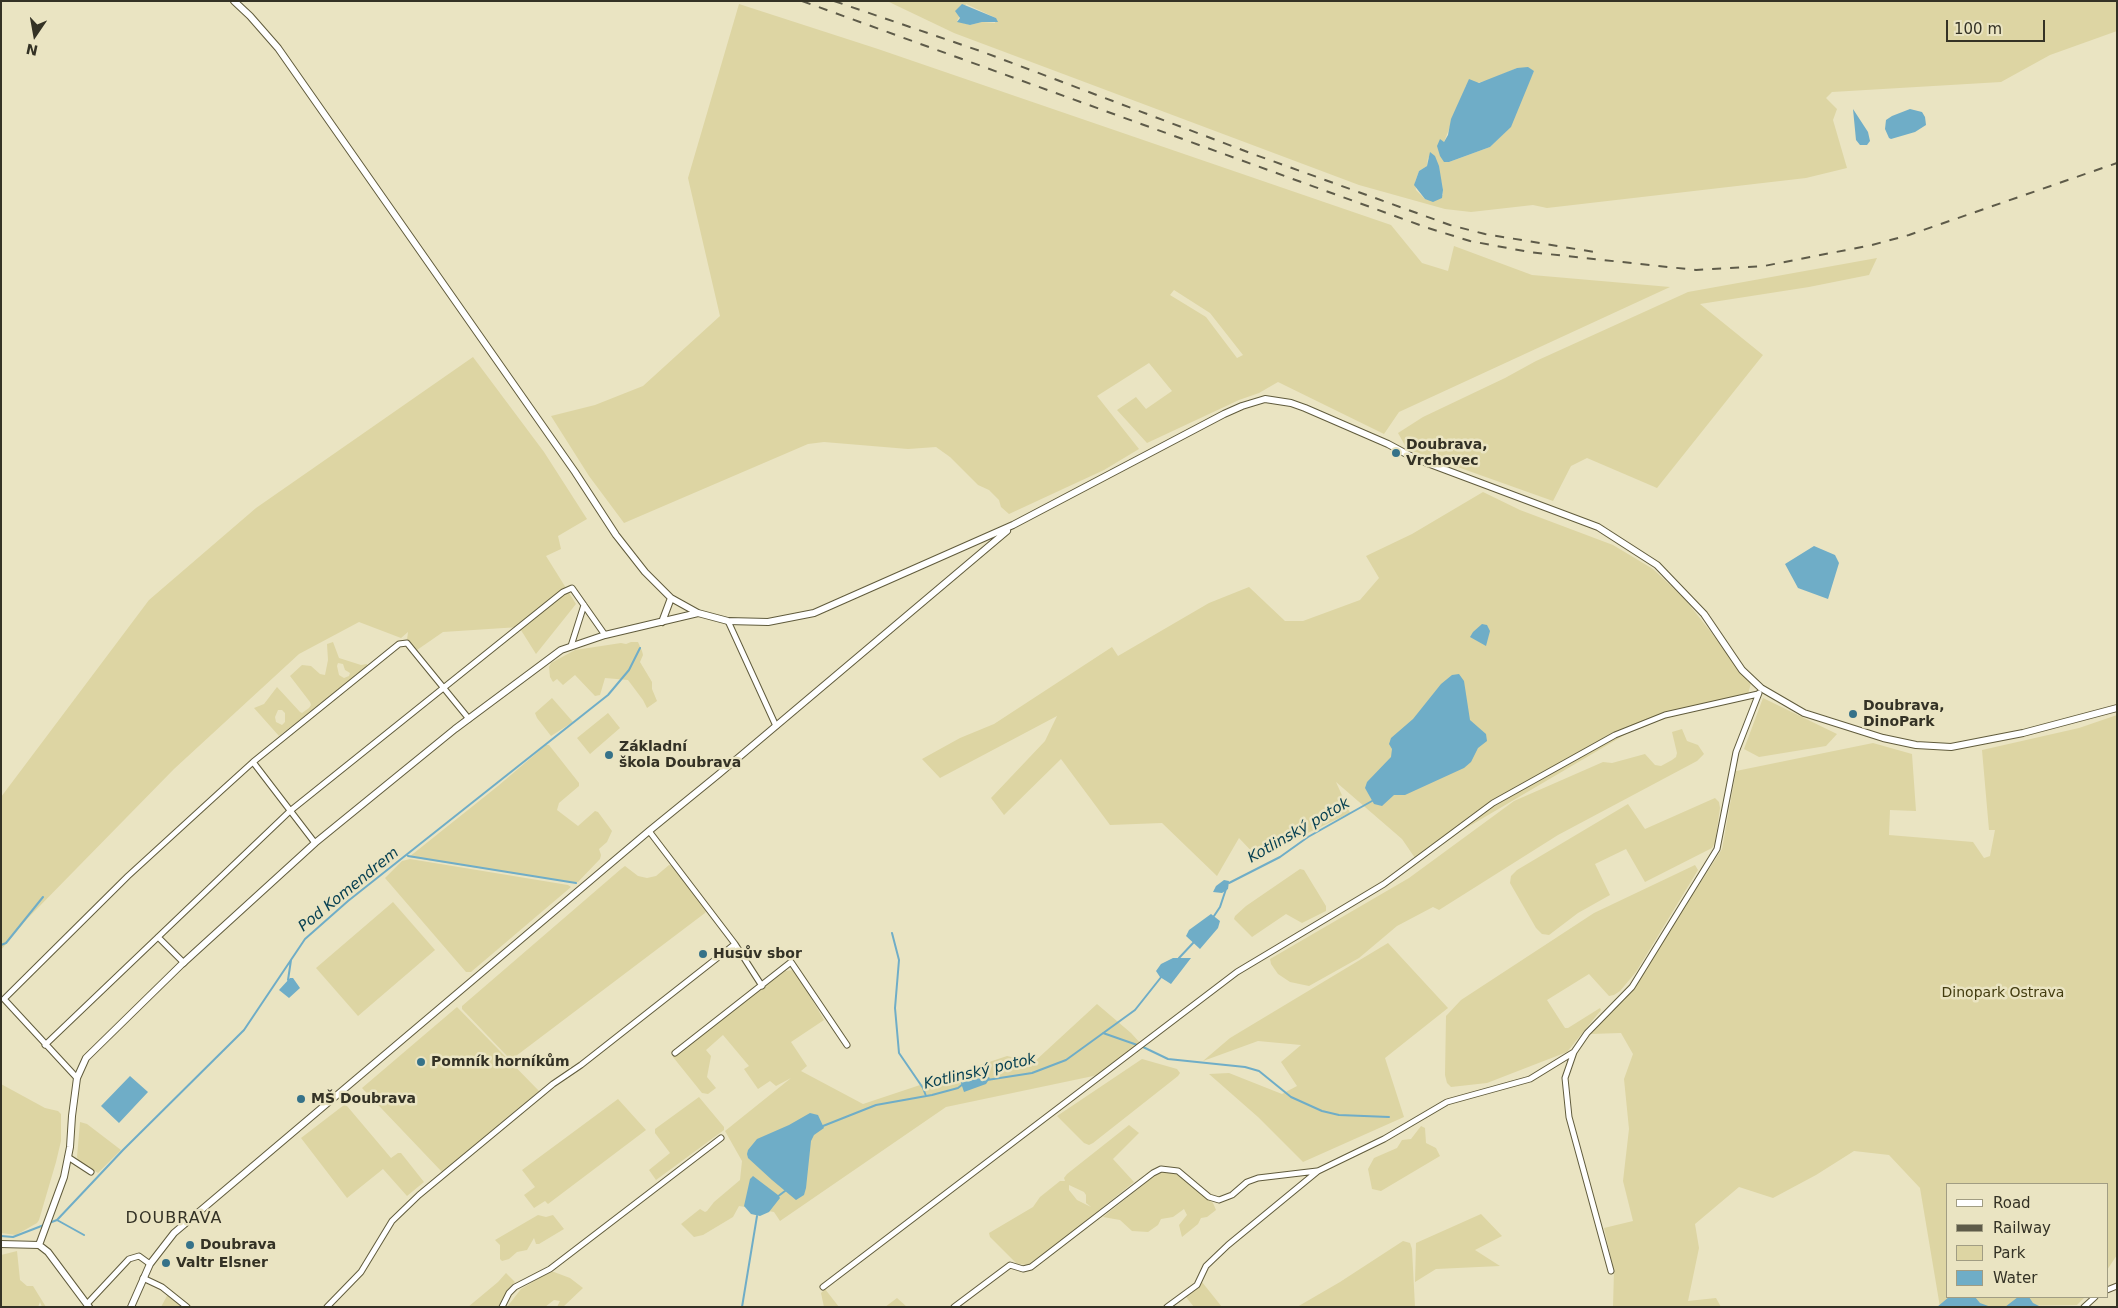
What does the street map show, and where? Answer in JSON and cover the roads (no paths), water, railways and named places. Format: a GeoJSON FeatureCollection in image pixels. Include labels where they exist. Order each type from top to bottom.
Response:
{"type":"FeatureCollection","features":[{"type":"Feature","properties":{"kind":"street"},"geometry":{"type":"LineString","coordinates":[[234,1],[278,48],[575,472],[616,535],[645,572],[671,598],[698,613],[728,621],[768,622],[814,613],[1013,525],[1242,406],[1266,399],[1291,403],[1362,432],[1414,458],[1598,527],[1657,565],[1704,614],[1742,670],[1760,691],[1804,713],[1882,738],[1916,746],[1951,747],[1975,744],[2117,708]]}},
{"type":"Feature","properties":{"kind":"street"},"geometry":{"type":"LineString","coordinates":[[132,1307],[150,1264],[174,1233],[649,830],[776,726],[1013,525]]}},
{"type":"Feature","properties":{"kind":"street"},"geometry":{"type":"LineString","coordinates":[[44,1045],[290,811],[563,592],[572,588],[605,635]]}},
{"type":"Feature","properties":{"kind":"street"},"geometry":{"type":"LineString","coordinates":[[662,622],[671,598]]}},
{"type":"Feature","properties":{"kind":"street"},"geometry":{"type":"LineString","coordinates":[[571,646],[584,605]]}},
{"type":"Feature","properties":{"kind":"street"},"geometry":{"type":"LineString","coordinates":[[40,1245],[64,1177],[77,1078],[86,1058],[184,962],[315,843],[469,719],[561,650],[605,635],[698,613]]}},
{"type":"Feature","properties":{"kind":"street"},"geometry":{"type":"LineString","coordinates":[[728,621],[776,726]]}},
{"type":"Feature","properties":{"kind":"street"},"geometry":{"type":"LineString","coordinates":[[77,1078],[44,1045],[4,1000],[8,993],[128,876],[253,762],[399,644],[407,643],[469,719]]}},
{"type":"Feature","properties":{"kind":"street"},"geometry":{"type":"LineString","coordinates":[[1611,1271],[1569,1117],[1565,1078],[1574,1052],[1587,1033],[1632,987],[1717,849],[1736,752],[1760,691]]}},
{"type":"Feature","properties":{"kind":"street"},"geometry":{"type":"LineString","coordinates":[[823,1287],[1237,972],[1384,884],[1493,803],[1615,735],[1665,715],[1760,691]]}},
{"type":"Feature","properties":{"kind":"street"},"geometry":{"type":"LineString","coordinates":[[253,762],[315,843]]}},
{"type":"Feature","properties":{"kind":"street"},"geometry":{"type":"LineString","coordinates":[[649,830],[735,944],[762,986]]}},
{"type":"Feature","properties":{"kind":"street"},"geometry":{"type":"LineString","coordinates":[[158,936],[184,962]]}},
{"type":"Feature","properties":{"kind":"street"},"geometry":{"type":"LineString","coordinates":[[327,1307],[361,1272],[392,1221],[419,1195],[553,1084],[581,1065],[735,944]]}},
{"type":"Feature","properties":{"kind":"street"},"geometry":{"type":"LineString","coordinates":[[675,1053],[791,962],[847,1045]]}},
{"type":"Feature","properties":{"kind":"street"},"geometry":{"type":"LineString","coordinates":[[1167,1307],[1196,1285],[1206,1266],[1228,1244],[1318,1171],[1384,1139],[1447,1102],[1530,1078],[1574,1052]]}},
{"type":"Feature","properties":{"kind":"street"},"geometry":{"type":"LineString","coordinates":[[502,1307],[509,1293],[515,1287],[550,1269],[721,1138]]}},
{"type":"Feature","properties":{"kind":"street"},"geometry":{"type":"LineString","coordinates":[[68,1157],[92,1172]]}},
{"type":"Feature","properties":{"kind":"street"},"geometry":{"type":"LineString","coordinates":[[954,1307],[1010,1265],[1024,1268],[1031,1267],[1153,1173],[1161,1169],[1178,1171],[1209,1197],[1219,1200],[1232,1196],[1247,1182],[1258,1178],[1318,1171]]}},
{"type":"Feature","properties":{"kind":"street"},"geometry":{"type":"LineString","coordinates":[[1,1244],[40,1245],[48,1252],[88,1305],[129,1259],[139,1256],[150,1264]]}},
{"type":"Feature","properties":{"kind":"street"},"geometry":{"type":"LineString","coordinates":[[144,1278],[162,1287],[187,1307]]}},
{"type":"Feature","properties":{"kind":"street"},"geometry":{"type":"LineString","coordinates":[[2084,1307],[2094,1298]]}},
{"type":"Feature","properties":{"kind":"water"},"geometry":{"type":"Polygon","coordinates":[[[962,4],[996,18],[998,22],[982,22],[970,25],[957,22],[960,18],[955,11],[962,4]]]}},
{"type":"Feature","properties":{"kind":"water"},"geometry":{"type":"Polygon","coordinates":[[[1528,67],[1534,71],[1511,127],[1490,147],[1449,162],[1444,162],[1437,146],[1440,139],[1444,142],[1448,135],[1451,119],[1469,79],[1479,83],[1517,68],[1528,67]]]}},
{"type":"Feature","properties":{"kind":"water"},"geometry":{"type":"Polygon","coordinates":[[[1853,109],[1868,132],[1870,141],[1867,145],[1860,145],[1856,140],[1853,109]]]}},
{"type":"Feature","properties":{"kind":"water"},"geometry":{"type":"Polygon","coordinates":[[[1910,109],[1922,112],[1926,125],[1915,132],[1889,138],[1885,129],[1886,120],[1910,109]]]}},
{"type":"Feature","properties":{"kind":"water"},"geometry":{"type":"Polygon","coordinates":[[[1430,152],[1435,156],[1439,166],[1443,190],[1442,198],[1433,202],[1425,199],[1414,185],[1419,171],[1427,166],[1430,152]]]}},
{"type":"Feature","properties":{"kind":"water"},"geometry":{"type":"Polygon","coordinates":[[[1814,546],[1835,555],[1839,563],[1828,599],[1798,588],[1785,564],[1814,546]]]}},
{"type":"Feature","properties":{"kind":"water"},"geometry":{"type":"Polygon","coordinates":[[[1482,624],[1487,625],[1490,631],[1486,646],[1470,637],[1482,624]]]}},
{"type":"Feature","properties":{"kind":"water"},"geometry":{"type":"Polygon","coordinates":[[[1459,674],[1464,681],[1470,720],[1486,734],[1487,741],[1478,748],[1471,762],[1464,768],[1405,795],[1394,795],[1382,806],[1374,804],[1365,788],[1367,782],[1391,757],[1392,749],[1389,744],[1391,738],[1413,719],[1441,684],[1452,675],[1459,674]]]}},
{"type":"Feature","properties":{"kind":"water"},"geometry":{"type":"Polygon","coordinates":[[[1224,880],[1229,881],[1228,889],[1222,893],[1213,892],[1216,886],[1224,880]]]}},
{"type":"Feature","properties":{"kind":"water"},"geometry":{"type":"Polygon","coordinates":[[[1211,914],[1220,921],[1218,928],[1200,949],[1186,936],[1189,930],[1211,914]]]}},
{"type":"Feature","properties":{"kind":"water"},"geometry":{"type":"Polygon","coordinates":[[[1173,958],[1191,958],[1171,984],[1160,977],[1156,971],[1161,964],[1173,958]]]}},
{"type":"Feature","properties":{"kind":"water"},"geometry":{"type":"Polygon","coordinates":[[[290,978],[293,978],[300,988],[289,998],[279,990],[290,978]]]}},
{"type":"Feature","properties":{"kind":"water"},"geometry":{"type":"Polygon","coordinates":[[[130,1076],[148,1092],[119,1123],[101,1106],[130,1076]]]}},
{"type":"Feature","properties":{"kind":"water"},"geometry":{"type":"Polygon","coordinates":[[[990,1078],[986,1084],[964,1092],[960,1080],[990,1078]]]}},
{"type":"Feature","properties":{"kind":"water"},"geometry":{"type":"Polygon","coordinates":[[[810,1113],[818,1115],[824,1128],[814,1135],[811,1141],[806,1188],[804,1195],[796,1200],[748,1158],[747,1154],[757,1139],[789,1125],[810,1113]]]}},
{"type":"Feature","properties":{"kind":"water"},"geometry":{"type":"Polygon","coordinates":[[[753,1176],[780,1198],[769,1212],[760,1216],[751,1214],[744,1206],[750,1179],[753,1176]]]}},
{"type":"Feature","properties":{"kind":"water"},"geometry":{"type":"Polygon","coordinates":[[[1948,1298],[1976,1298],[1980,1303],[1991,1307],[1937,1307],[1948,1298]]]}},
{"type":"Feature","properties":{"kind":"water"},"geometry":{"type":"Polygon","coordinates":[[[2017,1298],[2030,1298],[2033,1303],[2041,1307],[2005,1307],[2017,1298]]]}},
{"type":"Feature","properties":{"kind":"waterway","name":"Pod Komendrem"},"geometry":{"type":"LineString","coordinates":[[57,1220],[123,1150],[244,1030],[305,939],[348,901],[608,695],[629,670],[640,648]]}},
{"type":"Feature","properties":{"kind":"waterway","name":"Kotlinský potok"},"geometry":{"type":"LineString","coordinates":[[1229,883],[1280,857],[1308,837],[1372,801]]}},
{"type":"Feature","properties":{"kind":"waterway"},"geometry":{"type":"LineString","coordinates":[[408,856],[576,883]]}},
{"type":"Feature","properties":{"kind":"waterway","name":"Kotlinský potok"},"geometry":{"type":"LineString","coordinates":[[1214,916],[1220,907],[1226,889]]}},
{"type":"Feature","properties":{"kind":"waterway"},"geometry":{"type":"LineString","coordinates":[[1,945],[6,943],[43,897]]}},
{"type":"Feature","properties":{"kind":"waterway"},"geometry":{"type":"LineString","coordinates":[[892,933],[899,960],[895,1008],[899,1053],[923,1088],[926,1096]]}},
{"type":"Feature","properties":{"kind":"waterway","name":"Kotlinský potok"},"geometry":{"type":"LineString","coordinates":[[1179,958],[1194,942]]}},
{"type":"Feature","properties":{"kind":"waterway"},"geometry":{"type":"LineString","coordinates":[[288,980],[291,960]]}},
{"type":"Feature","properties":{"kind":"waterway","name":"Kotlinský potok"},"geometry":{"type":"LineString","coordinates":[[987,1080],[1032,1073],[1066,1060],[1135,1010],[1162,976]]}},
{"type":"Feature","properties":{"kind":"waterway"},"geometry":{"type":"LineString","coordinates":[[1103,1033],[1143,1047],[1168,1059],[1245,1067],[1259,1071],[1291,1097],[1322,1111],[1339,1115],[1389,1117]]}},
{"type":"Feature","properties":{"kind":"waterway","name":"Kotlinský potok"},"geometry":{"type":"LineString","coordinates":[[823,1126],[876,1105],[932,1095],[958,1088],[963,1084]]}},
{"type":"Feature","properties":{"kind":"waterway","name":"Kotlinský potok"},"geometry":{"type":"LineString","coordinates":[[777,1197],[785,1191]]}},
{"type":"Feature","properties":{"kind":"waterway","name":"Kotlinský potok"},"geometry":{"type":"LineString","coordinates":[[742,1307],[757,1216]]}},
{"type":"Feature","properties":{"kind":"waterway"},"geometry":{"type":"LineString","coordinates":[[49,1223],[57,1220],[84,1235]]}},
{"type":"Feature","properties":{"kind":"waterway"},"geometry":{"type":"LineString","coordinates":[[1,1236],[13,1237],[44,1225]]}},
{"type":"Feature","properties":{"kind":"railway"},"geometry":{"type":"LineString","coordinates":[[802,1],[1428,228],[1470,241],[1529,252],[1696,270],[1764,266],[1872,245],[1909,235],[2117,163]]}},
{"type":"Feature","properties":{"kind":"railway"},"geometry":{"type":"LineString","coordinates":[[834,1],[983,52],[1253,154],[1450,225],[1485,234],[1594,252]]}},
{"type":"Feature","properties":{"kind":"place","name":"Doubrava, Vrchovec"},"geometry":{"type":"Point","coordinates":[1396,453]}},
{"type":"Feature","properties":{"kind":"place","name":"Doubrava, DinoPark"},"geometry":{"type":"Point","coordinates":[1853,714]}},
{"type":"Feature","properties":{"kind":"place","name":"Základní škola Doubrava"},"geometry":{"type":"Point","coordinates":[609,755]}},
{"type":"Feature","properties":{"kind":"place","name":"Husův sbor"},"geometry":{"type":"Point","coordinates":[703,954]}},
{"type":"Feature","properties":{"kind":"place","name":"Pomník horníkům"},"geometry":{"type":"Point","coordinates":[421,1062]}},
{"type":"Feature","properties":{"kind":"place","name":"MŠ Doubrava"},"geometry":{"type":"Point","coordinates":[301,1099]}},
{"type":"Feature","properties":{"kind":"place","name":"Doubrava"},"geometry":{"type":"Point","coordinates":[190,1245]}},
{"type":"Feature","properties":{"kind":"place","name":"Valtr Elsner"},"geometry":{"type":"Point","coordinates":[166,1263]}},
{"type":"Feature","properties":{"kind":"district","name":"DOUBRAVA"},"geometry":{"type":"Point","coordinates":[174,1219]}},
{"type":"Feature","properties":{"kind":"park label","name":"Dinopark Ostrava"},"geometry":{"type":"Point","coordinates":[2003,993]}}]}
